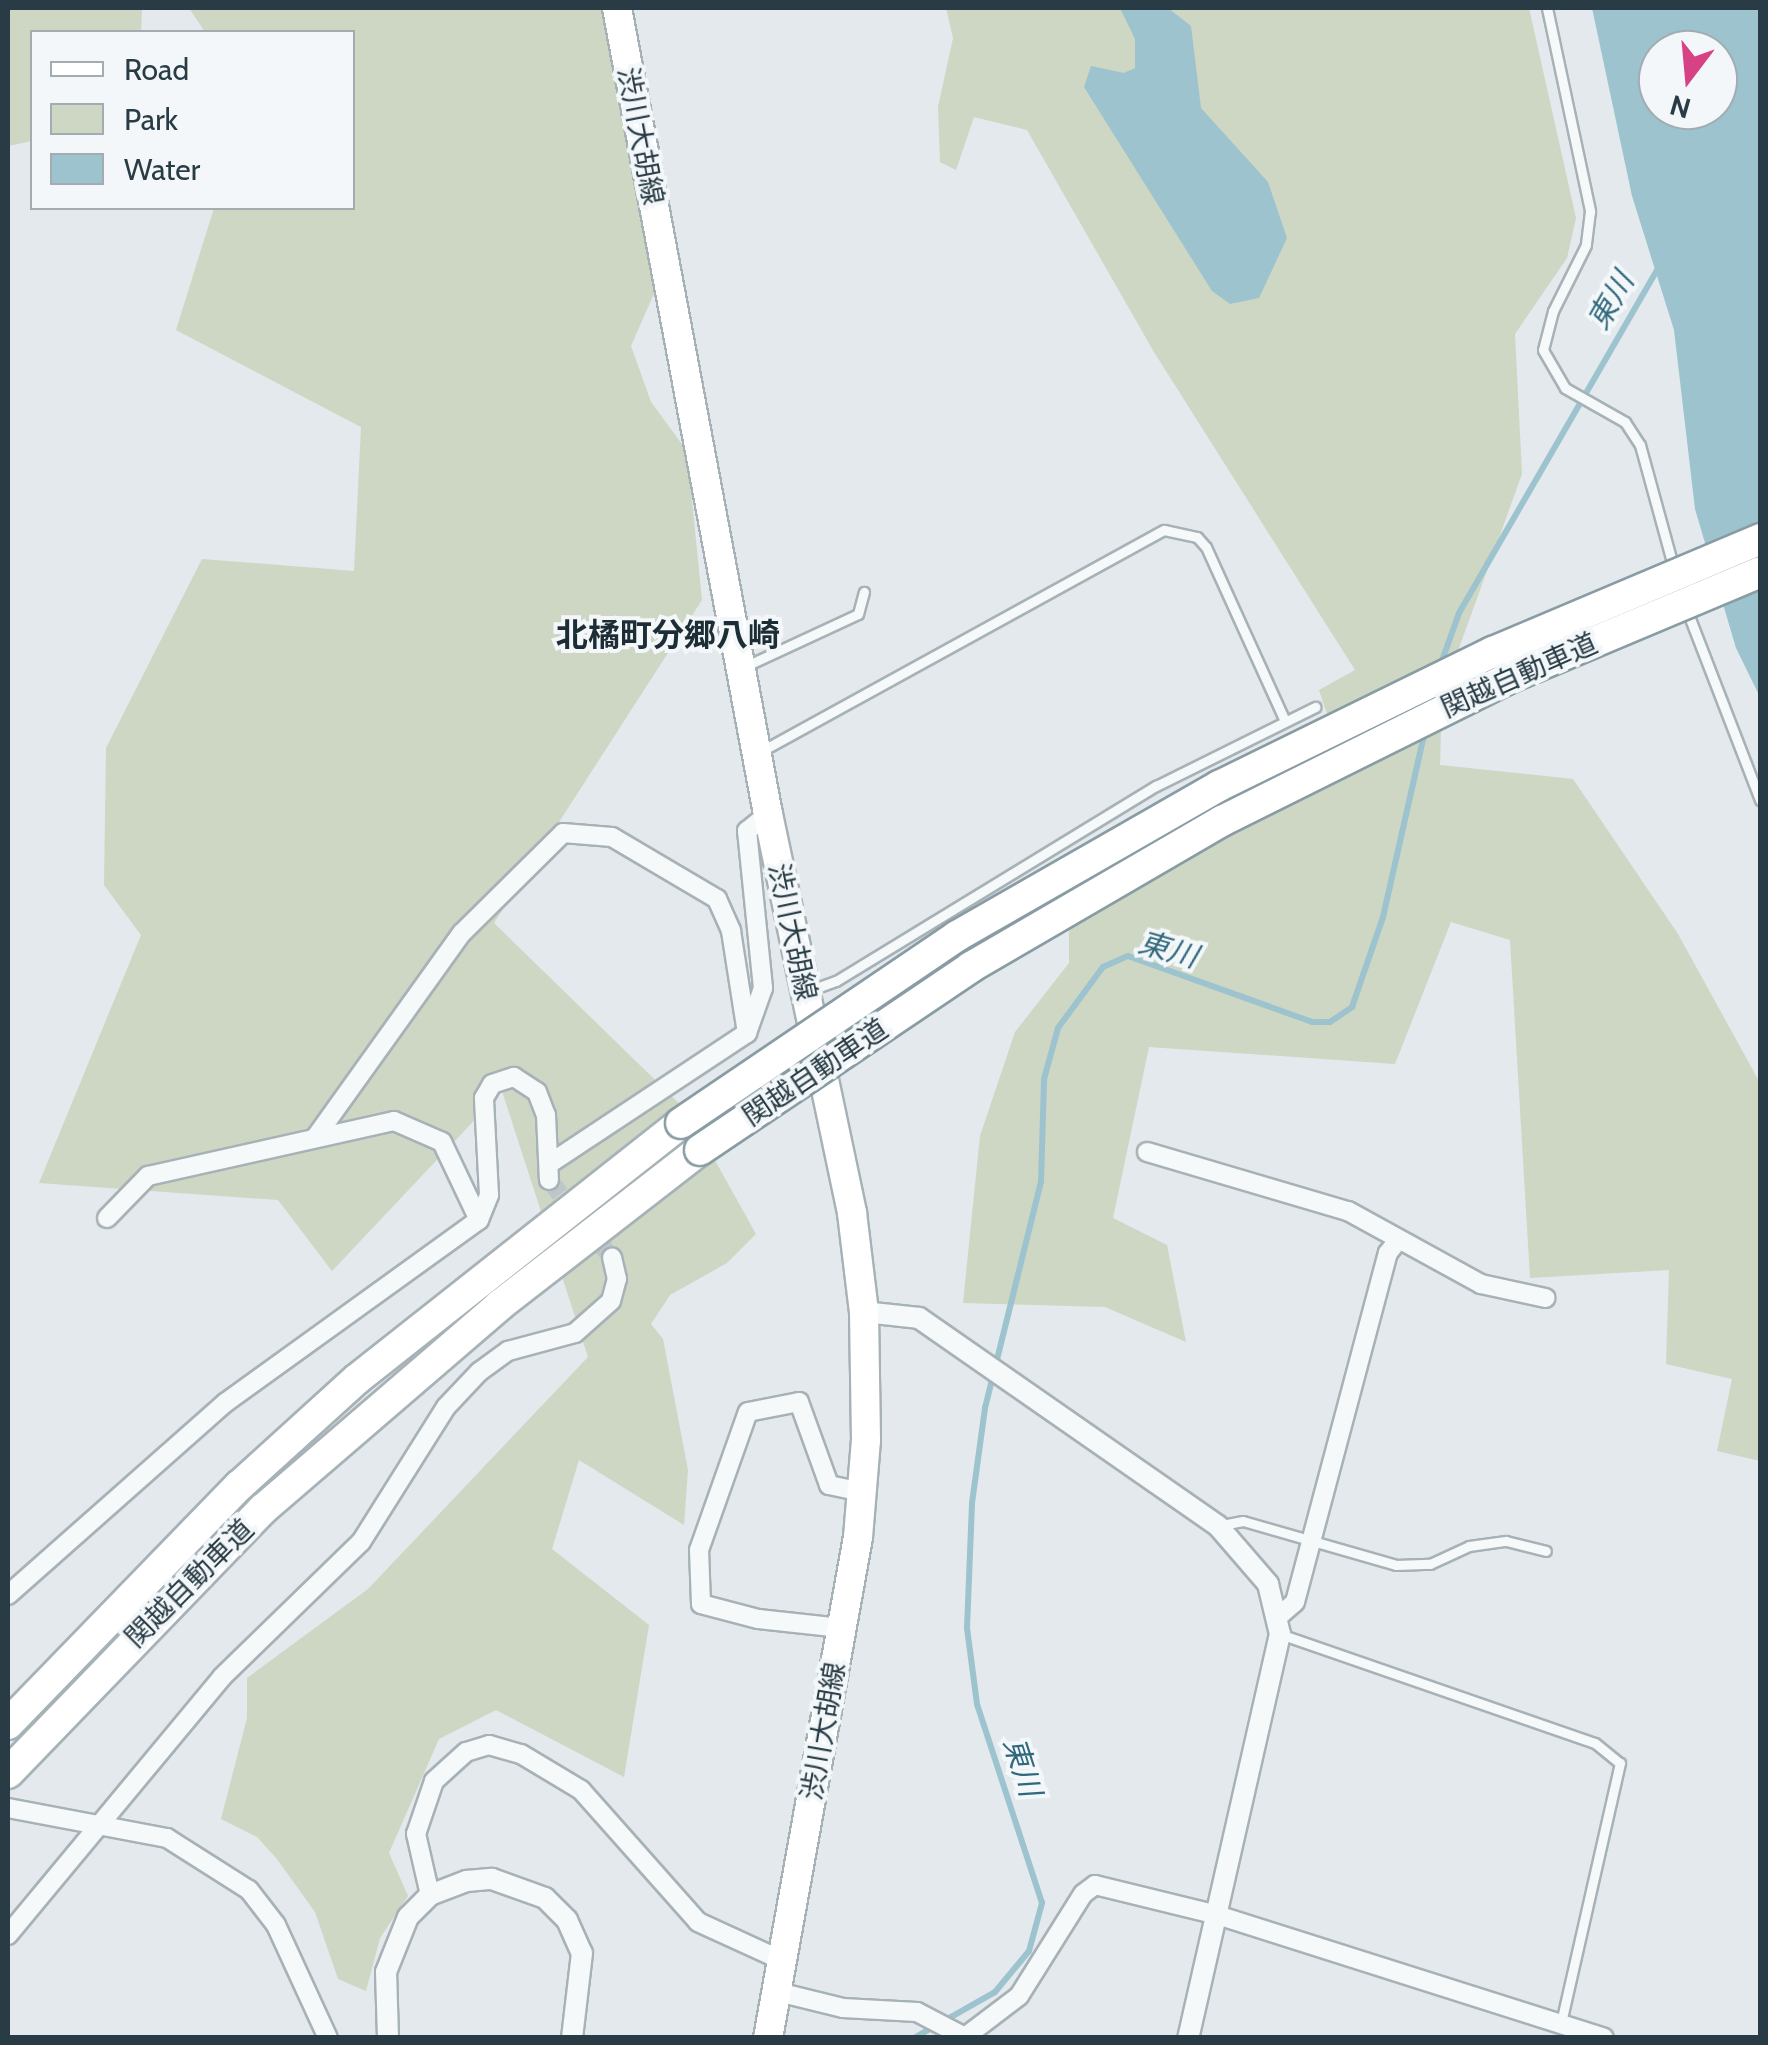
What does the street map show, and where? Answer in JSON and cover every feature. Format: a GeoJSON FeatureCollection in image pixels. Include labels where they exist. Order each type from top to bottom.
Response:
{"type":"FeatureCollection","features":[{"type":"Feature","properties":{"kind":"highway","name":"関越自動車道"},"geometry":{"type":"LineString","coordinates":[[8,1724],[239,1486],[357,1379],[682,1123],[957,936],[1219,786],[1494,652],[1760,539]]}},
{"type":"Feature","properties":{"kind":"highway","name":"関越自動車道"},"geometry":{"type":"LineString","coordinates":[[8,1772],[263,1509],[500,1305],[700,1150],[971,968],[1222,820],[1514,676],[1760,572]]}},
{"type":"Feature","properties":{"kind":"main road","name":"渋川大胡線"},"geometry":{"type":"LineString","coordinates":[[618,8],[768,814],[852,1213],[864,1312],[864,1492],[768,2038]]}},
{"type":"Feature","properties":{"kind":"street"},"geometry":{"type":"LineString","coordinates":[[8,1594],[226,1403],[479,1220],[489,1195],[484,1098],[492,1084],[514,1078],[537,1092],[550,1171],[748,1032],[763,988],[747,831],[768,814]]}},
{"type":"Feature","properties":{"kind":"street"},"geometry":{"type":"LineString","coordinates":[[316,1138],[462,933],[563,832],[612,837],[717,899],[731,932],[748,1032]]}},
{"type":"Feature","properties":{"kind":"street"},"geometry":{"type":"LineString","coordinates":[[107,1218],[148,1176],[394,1122],[442,1142],[479,1220]]}},
{"type":"Feature","properties":{"kind":"street"},"geometry":{"type":"LineString","coordinates":[[1147,1152],[1348,1211],[1481,1284],[1546,1298]]}},
{"type":"Feature","properties":{"kind":"street"},"geometry":{"type":"LineString","coordinates":[[1188,2038],[1279,1625],[1295,1602],[1388,1253],[1398,1240]]}},
{"type":"Feature","properties":{"kind":"street"},"geometry":{"type":"LineString","coordinates":[[8,1935],[84,1827],[222,1677],[361,1542],[446,1407],[479,1372],[508,1351],[575,1332],[611,1301],[617,1279],[612,1258]]}},
{"type":"Feature","properties":{"kind":"street"},"geometry":{"type":"LineString","coordinates":[[864,1312],[919,1318],[1218,1526],[1254,1562],[1279,1625]]}},
{"type":"Feature","properties":{"kind":"street"},"geometry":{"type":"LineString","coordinates":[[841,1628],[758,1619],[700,1604],[699,1550],[748,1412],[799,1402],[829,1485],[864,1492]]}},
{"type":"Feature","properties":{"kind":"street"},"geometry":{"type":"LineString","coordinates":[[430,1896],[416,1834],[434,1781],[466,1752],[489,1745],[521,1754],[580,1790],[698,1922],[783,1961]]}},
{"type":"Feature","properties":{"kind":"street"},"geometry":{"type":"LineString","coordinates":[[8,1808],[84,1827],[167,1838],[249,1890],[276,1925],[328,2038]]}},
{"type":"Feature","properties":{"kind":"street"},"geometry":{"type":"LineString","coordinates":[[388,2038],[383,1994],[394,1942],[430,1896],[467,1880],[492,1879],[545,1898],[567,1920],[582,1953],[572,2038]]}},
{"type":"Feature","properties":{"kind":"street"},"geometry":{"type":"LineString","coordinates":[[778,1992],[843,2008],[897,2007],[929,2016],[960,2036],[1020,1996],[1083,1894],[1095,1886],[1214,1914],[1404,1978],[1604,2038]]}},
{"type":"Feature","properties":{"kind":"lane"},"geometry":{"type":"LineString","coordinates":[[1547,8],[1590,211],[1586,245],[1545,335],[1550,371],[1565,388],[1607,411],[1635,437],[1655,482],[1665,539],[1706,673],[1760,800]]}},
{"type":"Feature","properties":{"kind":"lane"},"geometry":{"type":"LineString","coordinates":[[767,748],[1164,530],[1197,537],[1206,547],[1285,721]]}},
{"type":"Feature","properties":{"kind":"lane"},"geometry":{"type":"LineString","coordinates":[[742,667],[858,614],[864,592]]}},
{"type":"Feature","properties":{"kind":"lane"},"geometry":{"type":"LineString","coordinates":[[806,992],[836,981],[1156,786],[1315,707]]}},
{"type":"Feature","properties":{"kind":"lane"},"geometry":{"type":"LineString","coordinates":[[1218,1526],[1243,1521],[1312,1537],[1396,1565],[1430,1564],[1469,1546],[1506,1540],[1546,1551]]}},
{"type":"Feature","properties":{"kind":"lane"},"geometry":{"type":"LineString","coordinates":[[1279,1625],[1596,1743],[1620,1763],[1561,2022]]}},
{"type":"Feature","properties":{"kind":"green space"},"geometry":{"type":"Polygon","coordinates":[[[8,8],[142,8],[141,30],[30,30],[30,141],[8,146],[8,8]]]}},
{"type":"Feature","properties":{"kind":"green space"},"geometry":{"type":"Polygon","coordinates":[[[189,8],[604,8],[659,282],[631,346],[651,402],[687,451],[702,600],[494,923],[688,1112],[756,1234],[727,1263],[670,1295],[651,1324],[663,1339],[688,1470],[684,1525],[579,1460],[552,1549],[649,1625],[624,1777],[496,1710],[439,1739],[389,1853],[408,1896],[380,1938],[366,1991],[338,1979],[315,1912],[277,1859],[257,1837],[221,1819],[247,1718],[247,1678],[368,1589],[588,1357],[502,1091],[332,1271],[278,1200],[39,1183],[141,935],[104,885],[106,748],[202,559],[354,571],[361,427],[176,330],[213,210],[355,210],[355,30],[204,30],[189,8]]]}},
{"type":"Feature","properties":{"kind":"green space"},"geometry":{"type":"Polygon","coordinates":[[[946,8],[1529,8],[1576,218],[1567,258],[1515,334],[1522,474],[1442,695],[1440,765],[1573,779],[1678,934],[1760,1083],[1760,1461],[1717,1451],[1732,1379],[1666,1364],[1669,1270],[1530,1278],[1510,940],[1451,922],[1395,1064],[1149,1047],[1113,1218],[1167,1245],[1186,1342],[1105,1307],[963,1303],[980,1136],[1015,1032],[1069,963],[1069,923],[1345,767],[1319,690],[1355,670],[1154,352],[1027,130],[974,117],[956,170],[940,162],[938,107],[953,38],[946,8]]]}},
{"type":"Feature","properties":{"kind":"water"},"geometry":{"type":"Polygon","coordinates":[[[1120,8],[1168,8],[1191,26],[1201,108],[1268,182],[1287,238],[1259,298],[1230,304],[1212,291],[1084,87],[1091,66],[1124,73],[1135,68],[1135,39],[1120,8]]]}},
{"type":"Feature","properties":{"kind":"water"},"geometry":{"type":"Polygon","coordinates":[[[1592,8],[1760,8],[1760,697],[1736,648],[1695,509],[1674,330],[1632,196],[1592,8]]]}},
{"type":"Feature","properties":{"kind":"waterway","name":"東川"},"geometry":{"type":"LineString","coordinates":[[1439,669],[1459,613],[1658,269]]}},
{"type":"Feature","properties":{"kind":"waterway","name":"東川"},"geometry":{"type":"LineString","coordinates":[[914,2038],[995,1992],[1029,1951],[1042,1903],[977,1704],[967,1628],[972,1503],[985,1408],[1041,1182],[1044,1079],[1058,1028],[1103,967],[1128,956],[1312,1022],[1330,1022],[1352,1007],[1383,917],[1425,730]]}},
{"type":"Feature","properties":{"kind":"tunnel"},"geometry":{"type":"LineString","coordinates":[[549,1180],[612,1258]]}},
{"type":"Feature","properties":{"kind":"district","name":"北橘町分郷八崎"},"geometry":{"type":"Point","coordinates":[668,635]}}]}
